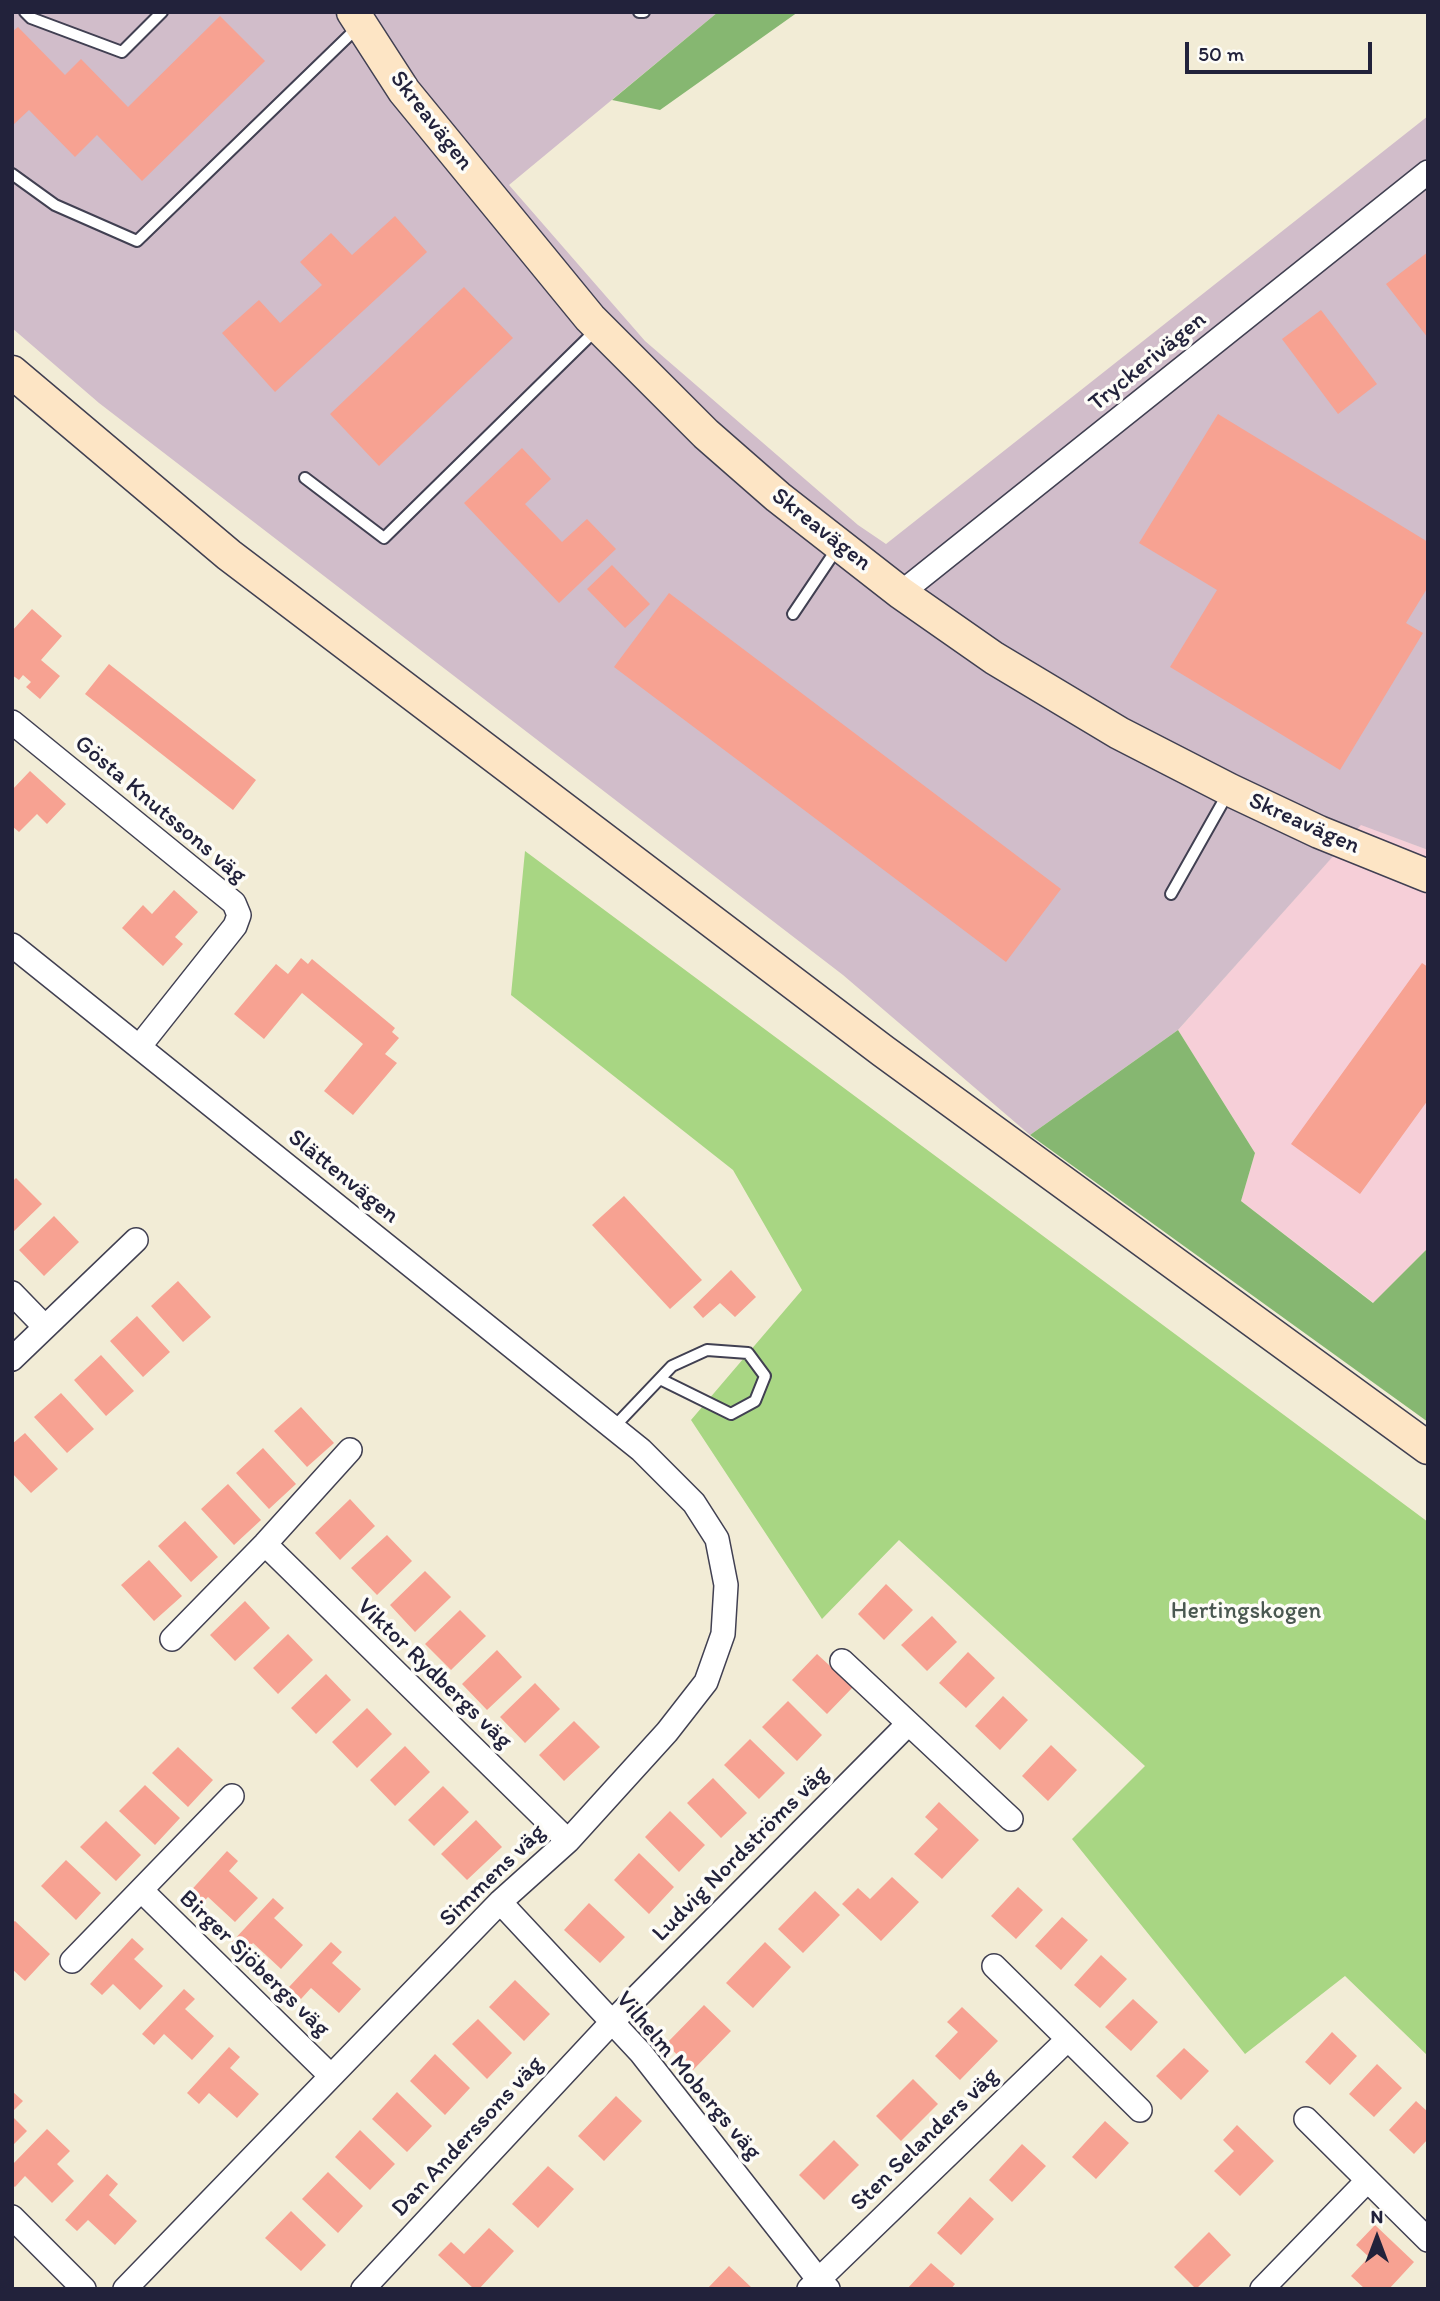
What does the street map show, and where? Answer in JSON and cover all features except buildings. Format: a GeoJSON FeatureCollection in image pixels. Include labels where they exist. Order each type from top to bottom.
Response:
{"type":"FeatureCollection","features":[{"type":"Feature","properties":{"kind":"main road","name":"Skreavägen"},"geometry":{"type":"LineString","coordinates":[[357,18],[404,91],[599,327],[706,433],[778,497],[901,593],[994,658],[1096,720],[1230,790],[1319,832],[1428,876]]}},
{"type":"Feature","properties":{"kind":"main road"},"geometry":{"type":"LineString","coordinates":[[12,372],[251,572],[883,1051],[1428,1448]]}},
{"type":"Feature","properties":{"kind":"street","name":"Tryckerivägen"},"geometry":{"type":"LineString","coordinates":[[901,593],[1428,172]]}},
{"type":"Feature","properties":{"kind":"street","name":"Gösta Knutssons väg"},"geometry":{"type":"LineString","coordinates":[[12,722],[234,903],[239,915],[235,926],[139,1047]]}},
{"type":"Feature","properties":{"kind":"street","name":"Slättenvägen"},"geometry":{"type":"LineString","coordinates":[[12,945],[641,1450]]}},
{"type":"Feature","properties":{"kind":"street"},"geometry":{"type":"LineString","coordinates":[[12,1359],[136,1240]]}},
{"type":"Feature","properties":{"kind":"street"},"geometry":{"type":"LineString","coordinates":[[12,1293],[45,1327]]}},
{"type":"Feature","properties":{"kind":"street"},"geometry":{"type":"LineString","coordinates":[[172,1639],[265,1544],[350,1450]]}},
{"type":"Feature","properties":{"kind":"street","name":"Simmens väg"},"geometry":{"type":"LineString","coordinates":[[125,2289],[500,1902],[568,1841],[667,1732],[705,1682],[723,1634],[726,1585],[717,1539],[694,1503],[641,1450]]}},
{"type":"Feature","properties":{"kind":"street","name":"Viktor Rydbergs väg"},"geometry":{"type":"LineString","coordinates":[[265,1544],[568,1841]]}},
{"type":"Feature","properties":{"kind":"street"},"geometry":{"type":"LineString","coordinates":[[842,1661],[1012,1819]]}},
{"type":"Feature","properties":{"kind":"street","name":"Ludvig Nordströms väg"},"geometry":{"type":"LineString","coordinates":[[612,2022],[908,1724]]}},
{"type":"Feature","properties":{"kind":"street","name":"Birger Sjöbergs väg"},"geometry":{"type":"LineString","coordinates":[[72,1961],[232,1796]]}},
{"type":"Feature","properties":{"kind":"street","name":"Birger Sjöbergs väg"},"geometry":{"type":"LineString","coordinates":[[141,1890],[331,2076]]}},
{"type":"Feature","properties":{"kind":"street","name":"Vilhelm Mobergs väg"},"geometry":{"type":"LineString","coordinates":[[500,1902],[641,2053],[818,2286]]}},
{"type":"Feature","properties":{"kind":"street"},"geometry":{"type":"LineString","coordinates":[[994,1966],[1140,2110]]}},
{"type":"Feature","properties":{"kind":"street","name":"Dan Anderssons väg"},"geometry":{"type":"LineString","coordinates":[[363,2289],[612,2022]]}},
{"type":"Feature","properties":{"kind":"street","name":"Sten Selanders väg"},"geometry":{"type":"LineString","coordinates":[[818,2286],[1068,2039]]}},
{"type":"Feature","properties":{"kind":"street"},"geometry":{"type":"LineString","coordinates":[[1306,2119],[1428,2240]]}},
{"type":"Feature","properties":{"kind":"street"},"geometry":{"type":"LineString","coordinates":[[1262,2289],[1367,2182]]}},
{"type":"Feature","properties":{"kind":"street"},"geometry":{"type":"LineString","coordinates":[[12,2217],[84,2289]]}},
{"type":"Feature","properties":{"kind":"lane"},"geometry":{"type":"LineString","coordinates":[[25,12],[31,18],[122,52],[162,12]]}},
{"type":"Feature","properties":{"kind":"lane"},"geometry":{"type":"LineString","coordinates":[[12,174],[55,205],[137,241],[357,18]]}},
{"type":"Feature","properties":{"kind":"lane"},"geometry":{"type":"LineString","coordinates":[[305,478],[384,538],[599,327]]}},
{"type":"Feature","properties":{"kind":"lane"},"geometry":{"type":"LineString","coordinates":[[793,614],[840,544]]}},
{"type":"Feature","properties":{"kind":"lane"},"geometry":{"type":"LineString","coordinates":[[1171,894],[1230,790]]}},
{"type":"Feature","properties":{"kind":"lane"},"geometry":{"type":"LineString","coordinates":[[613,1428],[660,1378],[672,1366],[707,1350],[748,1353],[765,1376],[755,1401],[731,1414],[660,1378]]}},
{"type":"Feature","properties":{"kind":"shaded area"},"geometry":{"type":"Polygon","coordinates":[[[12,12],[718,12],[509,185],[645,341],[858,525],[886,544],[1428,116],[1428,850],[1361,825],[1178,1030],[1030,1135],[843,975],[99,403],[12,328],[12,12]]]}},
{"type":"Feature","properties":{"kind":"shaded area"},"geometry":{"type":"Polygon","coordinates":[[[1361,824],[1428,850],[1428,1248],[1374,1303],[1241,1201],[1255,1153],[1178,1030],[1361,824]]]}},
{"type":"Feature","properties":{"kind":"green space"},"geometry":{"type":"Polygon","coordinates":[[[718,12],[798,12],[660,110],[612,100],[718,12]]]}},
{"type":"Feature","properties":{"kind":"green space","name":"Hertingskogen"},"geometry":{"type":"Polygon","coordinates":[[[525,851],[1428,1522],[1428,2056],[1345,1976],[1245,2054],[1072,1839],[1145,1766],[899,1540],[822,1619],[691,1420],[802,1290],[733,1170],[511,995],[525,851]]]}},
{"type":"Feature","properties":{"kind":"green space"},"geometry":{"type":"Polygon","coordinates":[[[1178,1030],[1255,1153],[1241,1201],[1373,1303],[1428,1248],[1428,1422],[1030,1135],[1178,1030]]]}}]}
